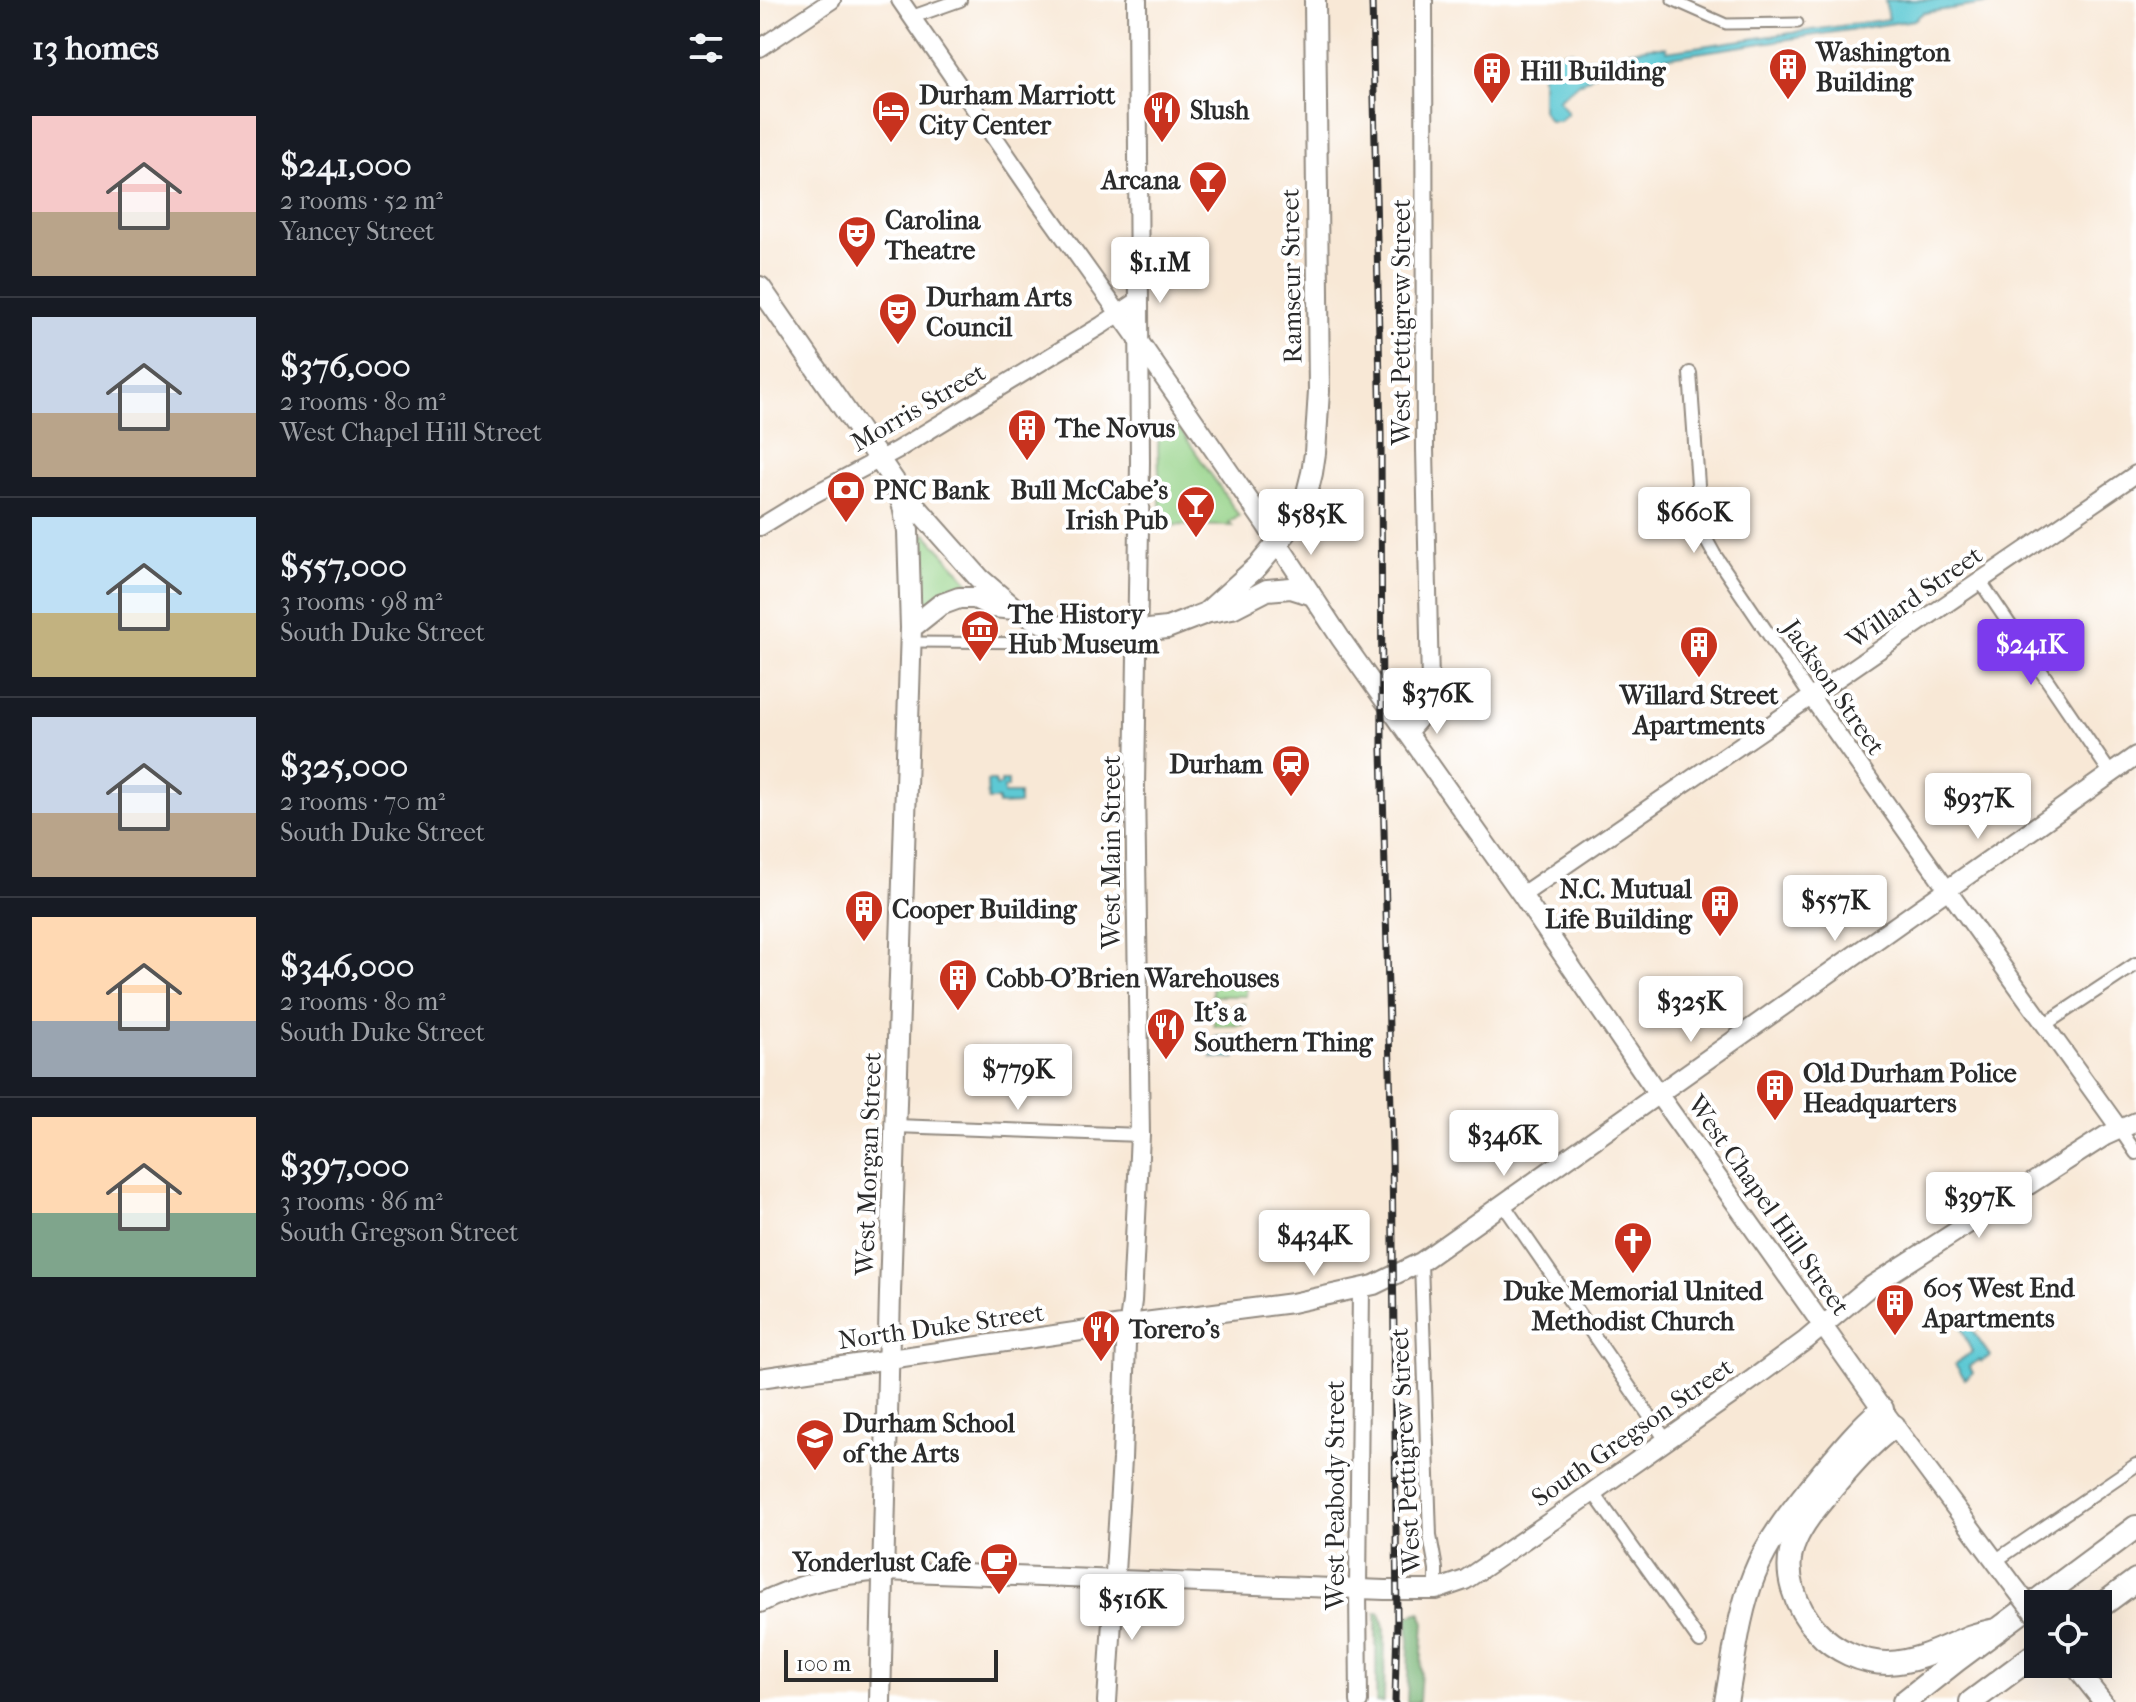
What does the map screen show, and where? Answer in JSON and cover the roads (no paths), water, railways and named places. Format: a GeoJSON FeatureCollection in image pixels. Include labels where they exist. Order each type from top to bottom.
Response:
{"type":"FeatureCollection","features":[{"type":"Feature","properties":{"kind":"highway"},"geometry":{"type":"LineString","coordinates":[[1888,1418],[1811,1514],[1793,1544],[1790,1560],[1792,1583],[1807,1620],[1835,1646],[1854,1656],[1887,1663],[1932,1654],[1971,1636],[1999,1629]]}},
{"type":"Feature","properties":{"kind":"highway"},"geometry":{"type":"LineString","coordinates":[[1726,1702],[1741,1620],[1754,1575],[1769,1546],[1802,1498],[1862,1426],[1888,1418]]}},
{"type":"Feature","properties":{"kind":"highway"},"geometry":{"type":"LineString","coordinates":[[1904,1702],[2136,1527]]}},
{"type":"Feature","properties":{"kind":"highway"},"geometry":{"type":"LineString","coordinates":[[2112,1598],[2136,1580]]}},
{"type":"Feature","properties":{"kind":"highway"},"geometry":{"type":"LineString","coordinates":[[1971,1702],[2024,1662]]}},
{"type":"Feature","properties":{"kind":"main road","name":"West Main Street"},"geometry":{"type":"LineString","coordinates":[[1107,1702],[1140,1135],[1135,785],[1140,343],[1137,0]]}},
{"type":"Feature","properties":{"kind":"main road","name":"Ramseur Street"},"geometry":{"type":"LineString","coordinates":[[1206,613],[1258,566],[1298,514],[1307,493],[1315,453],[1319,391],[1315,0]]}},
{"type":"Feature","properties":{"kind":"main road","name":"West Morgan Street"},"geometry":{"type":"LineString","coordinates":[[760,287],[894,481],[908,531],[910,635],[880,1702]]}},
{"type":"Feature","properties":{"kind":"main road","name":"West Chapel Hill Street"},"geometry":{"type":"LineString","coordinates":[[1140,343],[1310,594],[1658,1094],[1888,1418],[2024,1600]]}},
{"type":"Feature","properties":{"kind":"main road"},"geometry":{"type":"LineString","coordinates":[[894,481],[972,571],[1015,609],[1043,623],[1110,633],[1137,632],[1175,626],[1206,613],[1232,608],[1267,590],[1291,588],[1310,594]]}},
{"type":"Feature","properties":{"kind":"main road"},"geometry":{"type":"LineString","coordinates":[[910,635],[940,605],[959,598],[975,598],[993,607],[1015,609]]}},
{"type":"Feature","properties":{"kind":"main road","name":"North Duke Street"},"geometry":{"type":"LineString","coordinates":[[760,1378],[1292,1303],[1374,1285],[1421,1262],[2136,756]]}},
{"type":"Feature","properties":{"kind":"main road","name":"South Gregson Street"},"geometry":{"type":"LineString","coordinates":[[760,1603],[837,1575],[884,1571],[1436,1590],[1465,1580],[1806,1340],[1868,1288],[2128,1125]]}},
{"type":"Feature","properties":{"kind":"main road"},"geometry":{"type":"LineString","coordinates":[[2085,1678],[2103,1702]]}},
{"type":"Feature","properties":{"kind":"street"},"geometry":{"type":"LineString","coordinates":[[760,48],[832,0]]}},
{"type":"Feature","properties":{"kind":"street"},"geometry":{"type":"LineString","coordinates":[[900,0],[1140,343]]}},
{"type":"Feature","properties":{"kind":"street"},"geometry":{"type":"LineString","coordinates":[[912,17],[960,0]]}},
{"type":"Feature","properties":{"kind":"street","name":"West Pettigrew Street"},"geometry":{"type":"LineString","coordinates":[[1407,732],[1426,709],[1430,684],[1425,449],[1424,0]]}},
{"type":"Feature","properties":{"kind":"street"},"geometry":{"type":"LineString","coordinates":[[1672,0],[1726,24],[1798,23]]}},
{"type":"Feature","properties":{"kind":"street","name":"Morris Street"},"geometry":{"type":"LineString","coordinates":[[760,527],[879,460],[1139,300]]}},
{"type":"Feature","properties":{"kind":"street","name":"Jackson Street"},"geometry":{"type":"LineString","coordinates":[[1690,373],[1703,534],[1811,697],[2044,1025],[2128,1125],[2136,1153]]}},
{"type":"Feature","properties":{"kind":"street","name":"Willard Street"},"geometry":{"type":"LineString","coordinates":[[1522,895],[2136,474]]}},
{"type":"Feature","properties":{"kind":"street"},"geometry":{"type":"LineString","coordinates":[[1980,581],[2111,774]]}},
{"type":"Feature","properties":{"kind":"street"},"geometry":{"type":"LineString","coordinates":[[910,635],[1048,643],[1062,627]]}},
{"type":"Feature","properties":{"kind":"street"},"geometry":{"type":"LineString","coordinates":[[2044,1025],[2136,964]]}},
{"type":"Feature","properties":{"kind":"street"},"geometry":{"type":"LineString","coordinates":[[895,1126],[1140,1135]]}},
{"type":"Feature","properties":{"kind":"street"},"geometry":{"type":"LineString","coordinates":[[1503,1204],[1666,1440]]}},
{"type":"Feature","properties":{"kind":"street","name":"West Pettigrew Street"},"geometry":{"type":"LineString","coordinates":[[1421,1262],[1430,1536],[1436,1590]]}},
{"type":"Feature","properties":{"kind":"street","name":"West Peabody Street"},"geometry":{"type":"LineString","coordinates":[[1359,1702],[1361,1288]]}},
{"type":"Feature","properties":{"kind":"street"},"geometry":{"type":"LineString","coordinates":[[1995,1561],[2136,1465]]}},
{"type":"Feature","properties":{"kind":"street"},"geometry":{"type":"LineString","coordinates":[[1593,1492],[1700,1642]]}},
{"type":"Feature","properties":{"kind":"water"},"geometry":{"type":"Polygon","coordinates":[[[1885,0],[2011,0],[1923,13],[1914,20],[1604,67],[1558,99],[1568,113],[1559,121],[1549,121],[1542,110],[1542,67],[1553,64],[1553,54],[1572,50],[1574,61],[1651,47],[1666,47],[1667,51],[1889,19],[1885,0]]]}},
{"type":"Feature","properties":{"kind":"water"},"geometry":{"type":"Polygon","coordinates":[[[987,781],[995,781],[996,786],[1001,785],[1001,781],[1008,781],[1004,794],[1019,794],[1019,804],[998,805],[998,800],[988,800],[987,781]]]}},
{"type":"Feature","properties":{"kind":"water"},"geometry":{"type":"Polygon","coordinates":[[[1235,1036],[1236,1058],[1212,1058],[1216,1037],[1235,1036]]]}},
{"type":"Feature","properties":{"kind":"water"},"geometry":{"type":"Polygon","coordinates":[[[1967,1323],[1990,1356],[1969,1366],[1973,1373],[1965,1379],[1955,1364],[1972,1352],[1961,1328],[1967,1323]]]}},
{"type":"Feature","properties":{"kind":"railway"},"geometry":{"type":"LineString","coordinates":[[1372,0],[1381,434],[1382,749],[1392,1150],[1397,1620],[1395,1702]]}},
{"type":"Feature","properties":{"kind":"place","name":"Washington Building"},"geometry":{"type":"Point","coordinates":[1788,101]}},
{"type":"Feature","properties":{"kind":"place","name":"Hill Building"},"geometry":{"type":"Point","coordinates":[1492,105]}},
{"type":"Feature","properties":{"kind":"place","name":"Durham Marriott City Center"},"geometry":{"type":"Point","coordinates":[891,144]}},
{"type":"Feature","properties":{"kind":"place","name":"Slush"},"geometry":{"type":"Point","coordinates":[1162,144]}},
{"type":"Feature","properties":{"kind":"place","name":"Arcana"},"geometry":{"type":"Point","coordinates":[1208,214]}},
{"type":"Feature","properties":{"kind":"place","name":"Carolina Theatre"},"geometry":{"type":"Point","coordinates":[857,269]}},
{"type":"Feature","properties":{"kind":"place","name":"Durham Arts Council"},"geometry":{"type":"Point","coordinates":[898,346]}},
{"type":"Feature","properties":{"kind":"place","name":"The Novus"},"geometry":{"type":"Point","coordinates":[1027,462]}},
{"type":"Feature","properties":{"kind":"place","name":"PNC Bank"},"geometry":{"type":"Point","coordinates":[846,524]}},
{"type":"Feature","properties":{"kind":"place","name":"Bull McCabe's Irish Pub"},"geometry":{"type":"Point","coordinates":[1196,539]}},
{"type":"Feature","properties":{"kind":"place","name":"The History Hub Museum"},"geometry":{"type":"Point","coordinates":[980,663]}},
{"type":"Feature","properties":{"kind":"place","name":"Willard Street Apartments"},"geometry":{"type":"Point","coordinates":[1699,679]}},
{"type":"Feature","properties":{"kind":"place","name":"Durham"},"geometry":{"type":"Point","coordinates":[1291,798]}},
{"type":"Feature","properties":{"kind":"place","name":"N.C. Mutual Life Building"},"geometry":{"type":"Point","coordinates":[1720,938]}},
{"type":"Feature","properties":{"kind":"place","name":"Cooper Building"},"geometry":{"type":"Point","coordinates":[864,943]}},
{"type":"Feature","properties":{"kind":"place","name":"Cobb-O'Brien Warehouses"},"geometry":{"type":"Point","coordinates":[958,1012]}},
{"type":"Feature","properties":{"kind":"place","name":"It’s a Southern Thing"},"geometry":{"type":"Point","coordinates":[1166,1061]}},
{"type":"Feature","properties":{"kind":"place","name":"Old Durham Police Headquarters"},"geometry":{"type":"Point","coordinates":[1775,1122]}},
{"type":"Feature","properties":{"kind":"place","name":"Duke Memorial United Methodist Church"},"geometry":{"type":"Point","coordinates":[1633,1275]}},
{"type":"Feature","properties":{"kind":"place","name":"605 West End Apartments"},"geometry":{"type":"Point","coordinates":[1895,1337]}},
{"type":"Feature","properties":{"kind":"place","name":"Torero's"},"geometry":{"type":"Point","coordinates":[1101,1363]}},
{"type":"Feature","properties":{"kind":"place","name":"Durham School of the Arts"},"geometry":{"type":"Point","coordinates":[815,1472]}},
{"type":"Feature","properties":{"kind":"place","name":"Yonderlust Cafe"},"geometry":{"type":"Point","coordinates":[999,1596]}}]}
